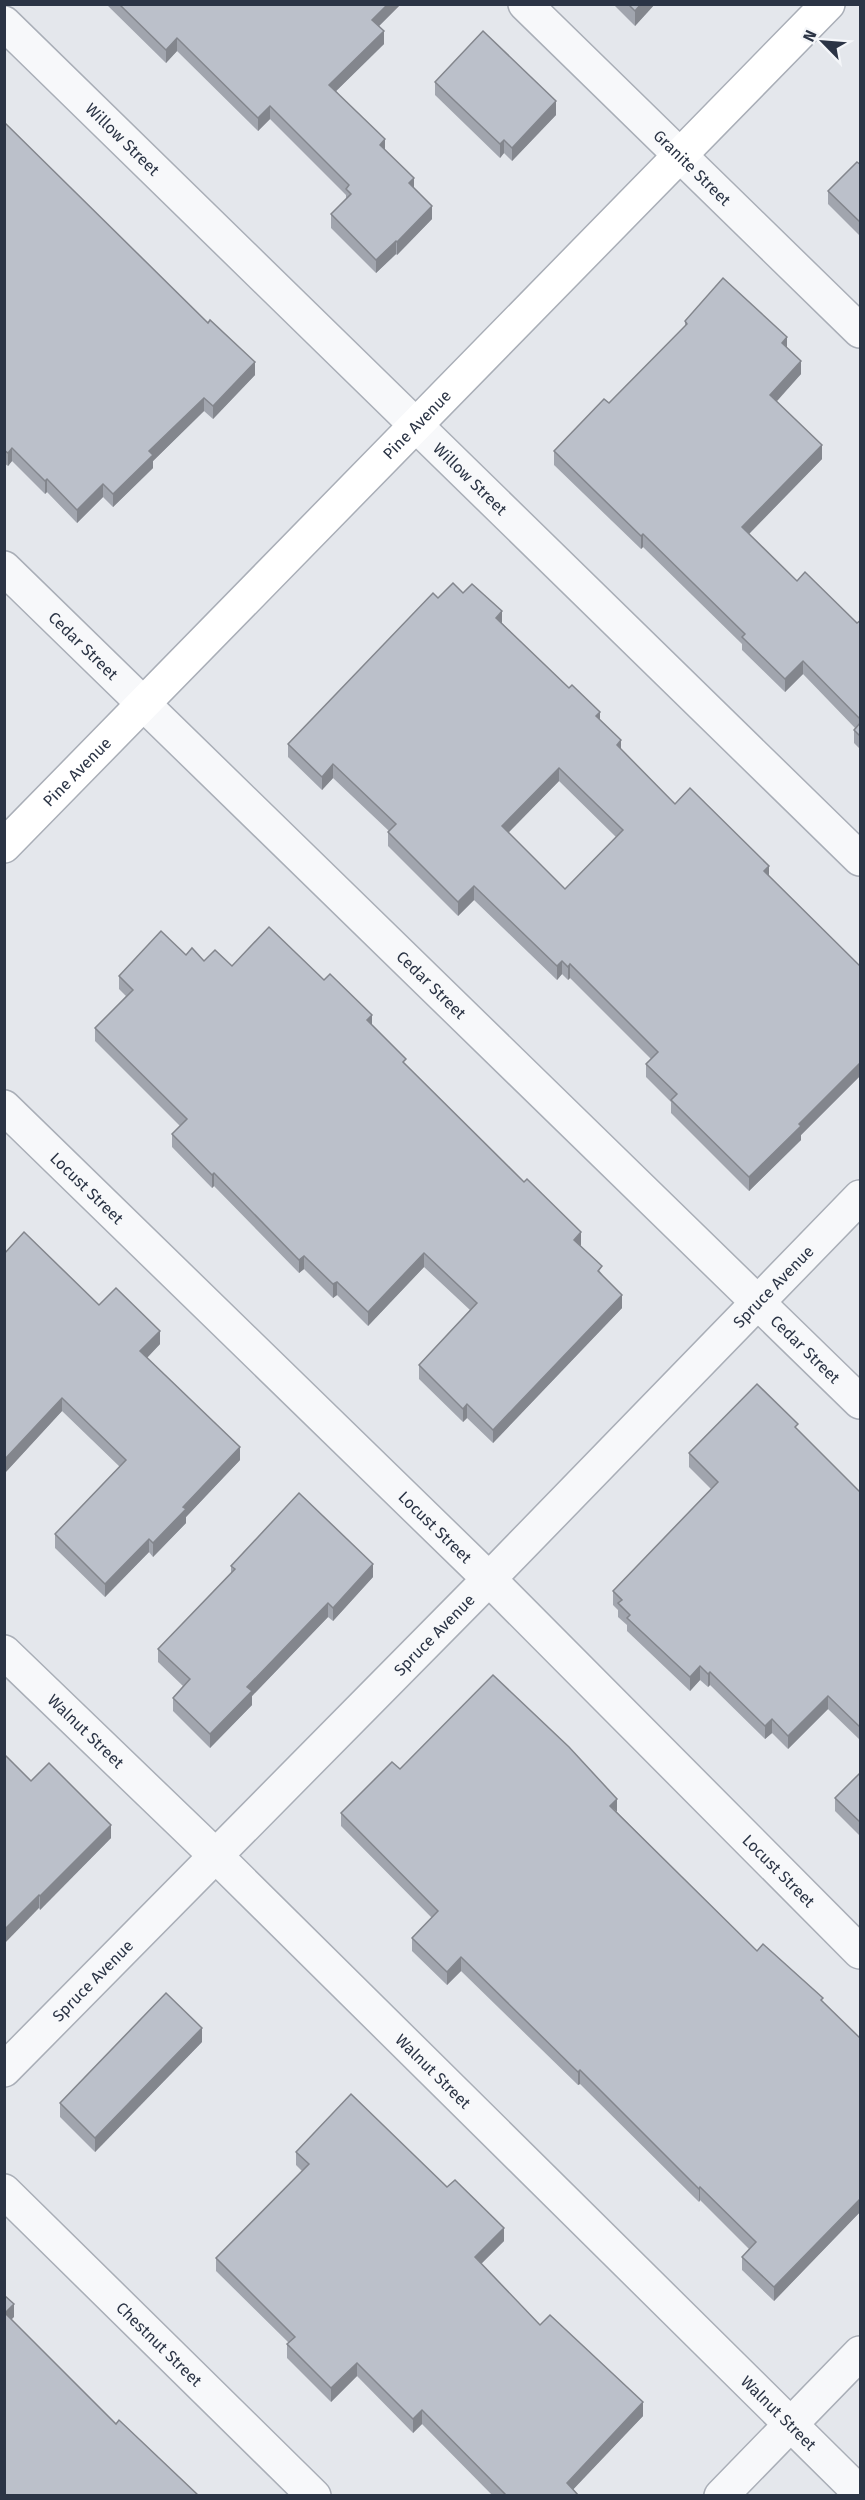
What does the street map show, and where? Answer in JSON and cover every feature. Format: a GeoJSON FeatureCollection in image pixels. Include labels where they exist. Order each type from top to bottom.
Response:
{"type":"FeatureCollection","features":[{"type":"Feature","properties":{"kind":"main road","name":"Pine Avenue"},"geometry":{"type":"LineString","coordinates":[[4,846],[828,4]]}},
{"type":"Feature","properties":{"kind":"street","name":"Granite Street"},"geometry":{"type":"LineString","coordinates":[[525,4],[861,331]]}},
{"type":"Feature","properties":{"kind":"street","name":"Willow Street"},"geometry":{"type":"LineString","coordinates":[[4,23],[861,859]]}},
{"type":"Feature","properties":{"kind":"street","name":"Cedar Street"},"geometry":{"type":"LineString","coordinates":[[4,568],[861,1402]]}},
{"type":"Feature","properties":{"kind":"street","name":"Locust Street"},"geometry":{"type":"LineString","coordinates":[[4,1107],[489,1579],[861,1952]]}},
{"type":"Feature","properties":{"kind":"street","name":"Spruce Avenue"},"geometry":{"type":"LineString","coordinates":[[4,2070],[217,1857],[861,1197]]}},
{"type":"Feature","properties":{"kind":"street","name":"Walnut Street"},"geometry":{"type":"LineString","coordinates":[[4,1652],[217,1857],[861,2493]]}},
{"type":"Feature","properties":{"kind":"street","name":"Chestnut Street"},"geometry":{"type":"LineString","coordinates":[[4,2191],[314,2496]]}},
{"type":"Feature","properties":{"kind":"street"},"geometry":{"type":"LineString","coordinates":[[721,2496],[861,2353]]}},
{"type":"Feature","properties":{"kind":"building"},"geometry":{"type":"Polygon","coordinates":[[[119,4],[388,4],[372,20],[384,31],[329,85],[385,139],[380,145],[414,178],[409,183],[432,206],[376,260],[331,214],[351,194],[346,189],[349,185],[270,106],[258,118],[177,38],[166,50],[119,4]]]}},
{"type":"Feature","properties":{"kind":"building"},"geometry":{"type":"Polygon","coordinates":[[[628,4],[641,4],[635,11],[628,4]]]}},
{"type":"Feature","properties":{"kind":"building"},"geometry":{"type":"Polygon","coordinates":[[[483,31],[556,101],[512,148],[504,140],[500,144],[435,82],[483,31]]]}},
{"type":"Feature","properties":{"kind":"building"},"geometry":{"type":"Polygon","coordinates":[[[4,122],[208,323],[210,320],[255,362],[213,406],[204,398],[149,451],[153,455],[113,494],[103,484],[77,510],[12,448],[8,453],[4,450],[4,122]]]}},
{"type":"Feature","properties":{"kind":"building"},"geometry":{"type":"Polygon","coordinates":[[[857,162],[861,165],[861,223],[828,191],[857,162]]]}},
{"type":"Feature","properties":{"kind":"building"},"geometry":{"type":"Polygon","coordinates":[[[723,278],[787,337],[782,343],[801,361],[770,395],[822,445],[742,527],[797,581],[805,572],[857,623],[861,620],[861,720],[803,661],[785,679],[742,637],[745,634],[554,451],[604,399],[609,403],[687,324],[685,321],[723,278]]]}},
{"type":"Feature","properties":{"kind":"building"},"geometry":{"type":"Polygon","coordinates":[[[453,583],[463,593],[472,584],[502,611],[496,618],[569,688],[572,685],[600,712],[596,716],[621,740],[617,745],[675,804],[690,788],[769,866],[764,871],[861,967],[861,1062],[749,1177],[671,1100],[677,1094],[646,1064],[658,1052],[570,964],[568,967],[562,961],[557,966],[474,886],[458,902],[388,832],[396,824],[333,764],[322,777],[288,744],[433,593],[438,598],[453,583]],[[559,768],[502,826],[565,889],[623,830],[559,768]]]}},
{"type":"Feature","properties":{"kind":"building"},"geometry":{"type":"Polygon","coordinates":[[[861,722],[861,737],[854,730],[861,722]]]}},
{"type":"Feature","properties":{"kind":"building"},"geometry":{"type":"Polygon","coordinates":[[[269,927],[324,980],[330,974],[372,1015],[367,1020],[406,1059],[403,1062],[524,1182],[527,1179],[581,1232],[574,1240],[602,1266],[598,1271],[622,1295],[493,1430],[467,1404],[463,1409],[419,1365],[477,1303],[424,1253],[368,1312],[337,1282],[333,1284],[304,1256],[299,1260],[214,1173],[212,1175],[172,1134],[187,1119],[95,1028],[133,990],[119,976],[161,931],[186,955],[192,948],[204,961],[215,950],[232,966],[269,927]]]}},
{"type":"Feature","properties":{"kind":"building"},"geometry":{"type":"Polygon","coordinates":[[[24,1232],[99,1305],[116,1288],[160,1331],[140,1351],[240,1447],[183,1507],[186,1509],[153,1543],[149,1539],[105,1584],[55,1534],[126,1460],[62,1398],[4,1460],[4,1254],[24,1232]]]}},
{"type":"Feature","properties":{"kind":"building"},"geometry":{"type":"Polygon","coordinates":[[[757,1384],[798,1424],[795,1427],[861,1493],[861,1728],[828,1696],[788,1736],[772,1719],[765,1726],[710,1672],[708,1674],[700,1666],[690,1677],[627,1618],[630,1615],[618,1603],[622,1600],[613,1591],[718,1482],[689,1453],[757,1384]]]}},
{"type":"Feature","properties":{"kind":"building"},"geometry":{"type":"Polygon","coordinates":[[[299,1493],[373,1564],[333,1608],[328,1603],[247,1687],[252,1691],[210,1734],[173,1698],[190,1679],[158,1649],[235,1569],[231,1566],[299,1493]]]}},
{"type":"Feature","properties":{"kind":"building"},"geometry":{"type":"Polygon","coordinates":[[[493,1675],[569,1747],[617,1799],[610,1806],[757,1951],[763,1944],[823,1998],[821,2000],[861,2039],[861,2198],[774,2287],[742,2257],[756,2242],[700,2187],[699,2189],[580,2070],[578,2072],[461,1957],[447,1972],[412,1938],[438,1911],[341,1813],[392,1762],[400,1769],[493,1675]]]}},
{"type":"Feature","properties":{"kind":"building"},"geometry":{"type":"Polygon","coordinates":[[[4,1754],[31,1781],[49,1763],[111,1825],[4,1930],[4,1754]]]}},
{"type":"Feature","properties":{"kind":"building"},"geometry":{"type":"Polygon","coordinates":[[[861,1772],[861,1823],[835,1798],[861,1772]]]}},
{"type":"Feature","properties":{"kind":"building"},"geometry":{"type":"Polygon","coordinates":[[[166,1993],[202,2028],[95,2138],[60,2103],[166,1993]]]}},
{"type":"Feature","properties":{"kind":"building"},"geometry":{"type":"Polygon","coordinates":[[[351,2094],[447,2187],[455,2180],[504,2228],[475,2257],[540,2325],[550,2315],[643,2402],[567,2483],[579,2496],[507,2496],[422,2410],[413,2419],[357,2363],[331,2388],[287,2344],[295,2337],[216,2258],[309,2164],[296,2152],[351,2094]]]}},
{"type":"Feature","properties":{"kind":"building"},"geometry":{"type":"Polygon","coordinates":[[[4,2295],[14,2304],[5,2313],[116,2424],[119,2420],[199,2496],[4,2496],[4,2295]]]}}]}
